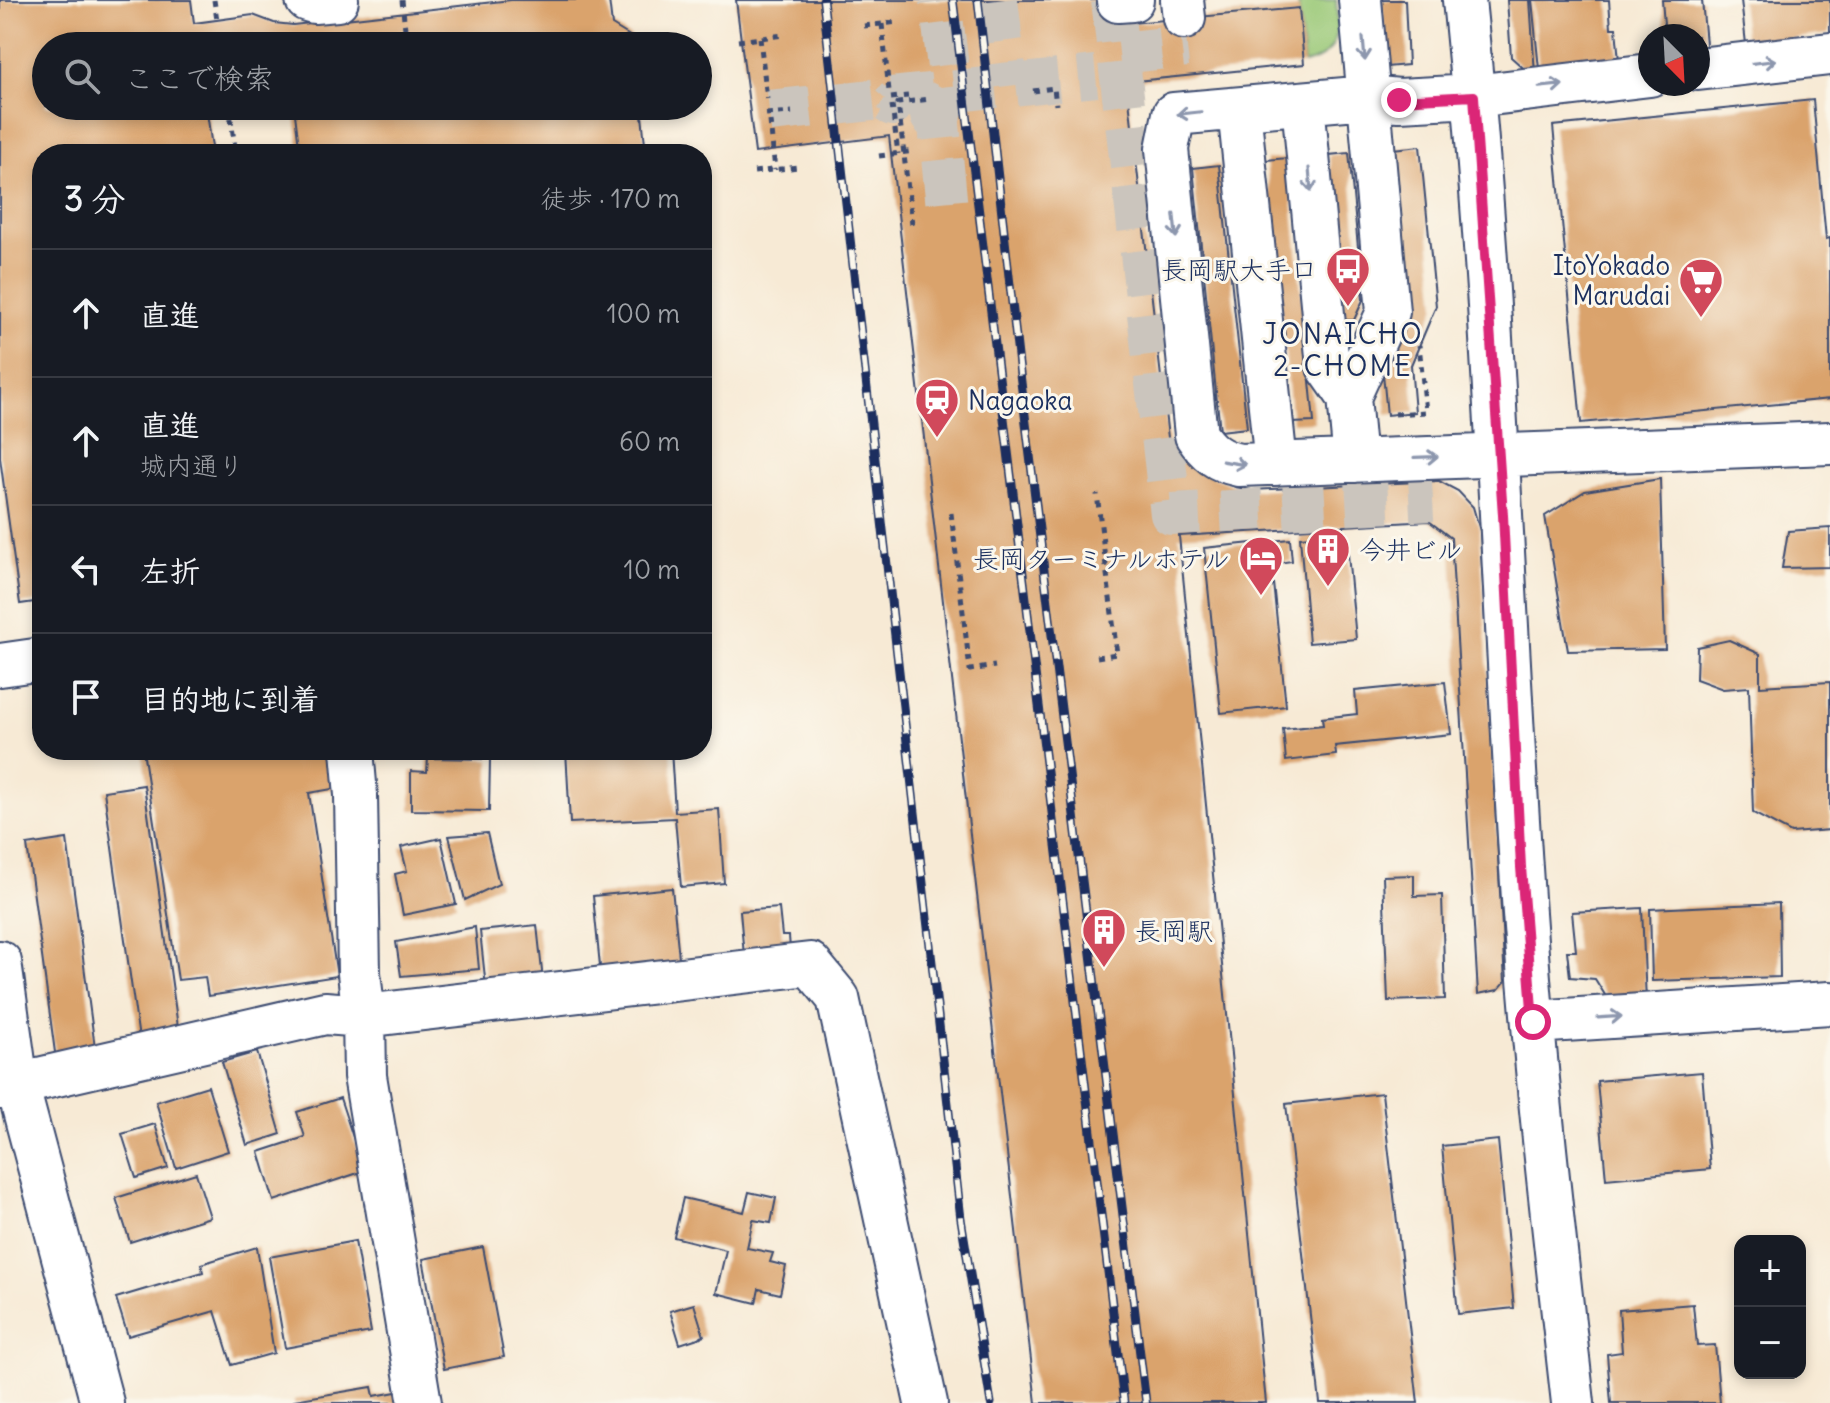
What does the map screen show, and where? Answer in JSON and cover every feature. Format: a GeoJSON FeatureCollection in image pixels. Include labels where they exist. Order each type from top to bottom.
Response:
{"type":"FeatureCollection","features":[{"type":"Feature","properties":{"kind":"street"},"geometry":{"type":"LineString","coordinates":[[307,0],[337,0]]}},
{"type":"Feature","properties":{"kind":"street"},"geometry":{"type":"LineString","coordinates":[[1349,397],[1388,312],[1360,0]]}},
{"type":"Feature","properties":{"kind":"street"},"geometry":{"type":"LineString","coordinates":[[1464,0],[1474,96],[1503,515],[1521,867],[1533,1022],[1573,1403]]}},
{"type":"Feature","properties":{"kind":"street"},"geometry":{"type":"LineString","coordinates":[[1710,68],[1830,54]]}},
{"type":"Feature","properties":{"kind":"street"},"geometry":{"type":"LineString","coordinates":[[1638,76],[1474,96],[1399,100],[1368,97],[1174,114],[1167,149],[1196,435],[1204,448],[1222,461],[1239,465],[1830,443]]}},
{"type":"Feature","properties":{"kind":"street"},"geometry":{"type":"LineString","coordinates":[[1303,103],[1328,367],[1349,397],[1355,461]]}},
{"type":"Feature","properties":{"kind":"street"},"geometry":{"type":"LineString","coordinates":[[1239,109],[1276,464]]}},
{"type":"Feature","properties":{"kind":"street"},"geometry":{"type":"LineString","coordinates":[[0,665],[32,660]]}},
{"type":"Feature","properties":{"kind":"street"},"geometry":{"type":"LineString","coordinates":[[353,760],[365,1076],[420,1403]]}},
{"type":"Feature","properties":{"kind":"street"},"geometry":{"type":"LineString","coordinates":[[0,962],[8,1086],[102,1403]]}},
{"type":"Feature","properties":{"kind":"street"},"geometry":{"type":"LineString","coordinates":[[8,1086],[325,1013],[364,1016],[810,964],[838,998],[926,1403]]}},
{"type":"Feature","properties":{"kind":"street"},"geometry":{"type":"LineString","coordinates":[[1533,1022],[1830,1003]]}},
{"type":"Feature","properties":{"kind":"path"},"geometry":{"type":"LineString","coordinates":[[214,0],[217,20]]}},
{"type":"Feature","properties":{"kind":"path"},"geometry":{"type":"LineString","coordinates":[[402,0],[405,29]]}},
{"type":"Feature","properties":{"kind":"path"},"geometry":{"type":"LineString","coordinates":[[864,26],[899,22]]}},
{"type":"Feature","properties":{"kind":"path"},"geometry":{"type":"LineString","coordinates":[[882,24],[898,154]]}},
{"type":"Feature","properties":{"kind":"path"},"geometry":{"type":"LineString","coordinates":[[738,41],[784,35]]}},
{"type":"Feature","properties":{"kind":"path"},"geometry":{"type":"LineString","coordinates":[[760,38],[767,99]]}},
{"type":"Feature","properties":{"kind":"path"},"geometry":{"type":"LineString","coordinates":[[1033,91],[1054,88],[1056,105]]}},
{"type":"Feature","properties":{"kind":"path"},"geometry":{"type":"LineString","coordinates":[[890,98],[908,96]]}},
{"type":"Feature","properties":{"kind":"path"},"geometry":{"type":"LineString","coordinates":[[912,224],[898,103],[930,99]]}},
{"type":"Feature","properties":{"kind":"path"},"geometry":{"type":"LineString","coordinates":[[766,114],[792,112]]}},
{"type":"Feature","properties":{"kind":"path"},"geometry":{"type":"LineString","coordinates":[[231,120],[235,144]]}},
{"type":"Feature","properties":{"kind":"path"},"geometry":{"type":"LineString","coordinates":[[770,121],[775,170]]}},
{"type":"Feature","properties":{"kind":"path"},"geometry":{"type":"LineString","coordinates":[[879,156],[914,151]]}},
{"type":"Feature","properties":{"kind":"path"},"geometry":{"type":"LineString","coordinates":[[754,172],[798,167]]}},
{"type":"Feature","properties":{"kind":"path"},"geometry":{"type":"LineString","coordinates":[[1395,414],[1426,412],[1419,345]]}},
{"type":"Feature","properties":{"kind":"path"},"geometry":{"type":"LineString","coordinates":[[1097,494],[1117,654],[1097,657]]}},
{"type":"Feature","properties":{"kind":"path"},"geometry":{"type":"LineString","coordinates":[[951,513],[970,670],[995,666]]}},
{"type":"Feature","properties":{"kind":"green space"},"geometry":{"type":"Polygon","coordinates":[[[1298,0],[1336,0],[1335,41],[1325,55],[1304,64],[1298,0]]]}},
{"type":"Feature","properties":{"kind":"building"},"geometry":{"type":"Polygon","coordinates":[[[0,0],[191,0],[194,23],[253,15],[274,23],[293,25],[511,0],[609,0],[612,25],[623,32],[32,32],[32,120],[208,120],[212,144],[32,144],[32,602],[20,604],[0,458],[0,0]]]}},
{"type":"Feature","properties":{"kind":"building","name":"長岡駅"},"geometry":{"type":"Polygon","coordinates":[[[736,0],[1118,0],[1121,24],[1299,8],[1304,64],[1127,82],[1170,455],[1193,462],[1235,487],[1252,490],[1439,481],[1458,491],[1473,507],[1480,531],[1505,982],[1498,990],[1478,994],[1451,538],[1429,521],[1179,536],[1266,1403],[1036,1403],[889,136],[755,153],[736,0]]]}},
{"type":"Feature","properties":{"kind":"building"},"geometry":{"type":"Polygon","coordinates":[[[1382,0],[1405,0],[1408,65],[1386,67],[1382,0]]]}},
{"type":"Feature","properties":{"kind":"building"},"geometry":{"type":"Polygon","coordinates":[[[1507,0],[1530,0],[1535,74],[1530,74],[1511,57],[1507,0]]]}},
{"type":"Feature","properties":{"kind":"building"},"geometry":{"type":"Polygon","coordinates":[[[1532,0],[1609,0],[1611,28],[1616,28],[1619,61],[1539,69],[1532,0]]]}},
{"type":"Feature","properties":{"kind":"building"},"geometry":{"type":"Polygon","coordinates":[[[1662,0],[1702,0],[1704,24],[1664,24],[1662,0]]]}},
{"type":"Feature","properties":{"kind":"building"},"geometry":{"type":"Polygon","coordinates":[[[1741,0],[1830,0],[1830,34],[1746,44],[1741,0]]]}},
{"type":"Feature","properties":{"kind":"building","name":"ItoYokado Marudai"},"geometry":{"type":"Polygon","coordinates":[[[1813,100],[1826,239],[1830,238],[1830,399],[1581,423],[1553,126],[1813,100]]]}},
{"type":"Feature","properties":{"kind":"building"},"geometry":{"type":"Polygon","coordinates":[[[296,120],[642,120],[645,144],[299,144],[296,120]]]}},
{"type":"Feature","properties":{"kind":"building"},"geometry":{"type":"Polygon","coordinates":[[[1420,146],[1436,306],[1411,365],[1415,412],[1387,415],[1382,363],[1393,149],[1420,146]]]}},
{"type":"Feature","properties":{"kind":"building"},"geometry":{"type":"Polygon","coordinates":[[[1349,153],[1363,300],[1354,320],[1345,320],[1329,155],[1349,153]]]}},
{"type":"Feature","properties":{"kind":"building"},"geometry":{"type":"Polygon","coordinates":[[[1288,158],[1314,422],[1292,423],[1266,160],[1288,158]]]}},
{"type":"Feature","properties":{"kind":"building"},"geometry":{"type":"Polygon","coordinates":[[[1219,165],[1247,428],[1220,431],[1193,168],[1219,165]]]}},
{"type":"Feature","properties":{"kind":"building"},"geometry":{"type":"Polygon","coordinates":[[[1660,479],[1665,649],[1568,651],[1545,516],[1585,491],[1660,479]]]}},
{"type":"Feature","properties":{"kind":"building"},"geometry":{"type":"Polygon","coordinates":[[[1830,528],[1830,567],[1782,568],[1788,531],[1830,528]]]}},
{"type":"Feature","properties":{"kind":"building","name":"今井ビル"},"geometry":{"type":"Polygon","coordinates":[[[1346,533],[1356,639],[1309,643],[1300,537],[1346,533]]]}},
{"type":"Feature","properties":{"kind":"building"},"geometry":{"type":"Polygon","coordinates":[[[1290,539],[1292,561],[1271,564],[1286,706],[1221,713],[1204,548],[1290,539]]]}},
{"type":"Feature","properties":{"kind":"building"},"geometry":{"type":"Polygon","coordinates":[[[1729,640],[1760,654],[1760,686],[1830,682],[1830,830],[1791,833],[1753,813],[1749,687],[1723,689],[1696,679],[1697,647],[1729,640]]]}},
{"type":"Feature","properties":{"kind":"building"},"geometry":{"type":"Polygon","coordinates":[[[1445,682],[1451,734],[1335,746],[1336,755],[1286,761],[1283,729],[1323,725],[1322,718],[1357,714],[1355,691],[1445,682]]]}},
{"type":"Feature","properties":{"kind":"building"},"geometry":{"type":"Polygon","coordinates":[[[145,760],[334,760],[338,788],[309,793],[337,976],[208,996],[205,977],[178,980],[145,760]]]}},
{"type":"Feature","properties":{"kind":"building"},"geometry":{"type":"Polygon","coordinates":[[[428,760],[490,760],[489,811],[411,810],[411,771],[427,772],[428,760]]]}},
{"type":"Feature","properties":{"kind":"building"},"geometry":{"type":"Polygon","coordinates":[[[567,760],[672,760],[675,812],[719,809],[724,883],[681,887],[675,818],[570,823],[567,760]]]}},
{"type":"Feature","properties":{"kind":"building"},"geometry":{"type":"Polygon","coordinates":[[[144,785],[179,1034],[139,1039],[104,791],[144,785]]]}},
{"type":"Feature","properties":{"kind":"building"},"geometry":{"type":"Polygon","coordinates":[[[487,833],[499,884],[465,900],[449,836],[487,833]]]}},
{"type":"Feature","properties":{"kind":"building"},"geometry":{"type":"Polygon","coordinates":[[[441,838],[456,904],[403,915],[395,874],[407,871],[401,847],[441,838]]]}},
{"type":"Feature","properties":{"kind":"building"},"geometry":{"type":"Polygon","coordinates":[[[67,839],[96,1055],[56,1060],[27,845],[67,839]]]}},
{"type":"Feature","properties":{"kind":"building"},"geometry":{"type":"Polygon","coordinates":[[[1414,875],[1414,896],[1442,895],[1445,999],[1388,1001],[1383,876],[1414,875]]]}},
{"type":"Feature","properties":{"kind":"building"},"geometry":{"type":"Polygon","coordinates":[[[672,888],[681,978],[602,986],[593,896],[672,888]]]}},
{"type":"Feature","properties":{"kind":"building"},"geometry":{"type":"Polygon","coordinates":[[[1779,903],[1780,977],[1652,981],[1650,909],[1779,903]]]}},
{"type":"Feature","properties":{"kind":"building"},"geometry":{"type":"Polygon","coordinates":[[[779,908],[782,936],[789,936],[791,962],[745,967],[740,911],[779,908]]]}},
{"type":"Feature","properties":{"kind":"building"},"geometry":{"type":"Polygon","coordinates":[[[1642,908],[1646,1002],[1610,1003],[1595,979],[1570,977],[1567,951],[1576,951],[1572,912],[1642,908]]]}},
{"type":"Feature","properties":{"kind":"building"},"geometry":{"type":"Polygon","coordinates":[[[537,925],[544,990],[487,997],[480,931],[537,925]]]}},
{"type":"Feature","properties":{"kind":"building"},"geometry":{"type":"Polygon","coordinates":[[[475,927],[479,969],[401,976],[396,942],[475,927]]]}},
{"type":"Feature","properties":{"kind":"building"},"geometry":{"type":"Polygon","coordinates":[[[257,1052],[281,1134],[247,1145],[222,1062],[257,1052]]]}},
{"type":"Feature","properties":{"kind":"building"},"geometry":{"type":"Polygon","coordinates":[[[1702,1072],[1710,1169],[1606,1179],[1597,1081],[1702,1072]]]}},
{"type":"Feature","properties":{"kind":"building"},"geometry":{"type":"Polygon","coordinates":[[[208,1086],[228,1151],[176,1168],[156,1102],[208,1086]]]}},
{"type":"Feature","properties":{"kind":"building"},"geometry":{"type":"Polygon","coordinates":[[[1382,1093],[1418,1403],[1320,1403],[1286,1104],[1382,1093]]]}},
{"type":"Feature","properties":{"kind":"building"},"geometry":{"type":"Polygon","coordinates":[[[340,1098],[364,1171],[274,1201],[259,1152],[305,1137],[297,1112],[340,1098]]]}},
{"type":"Feature","properties":{"kind":"building"},"geometry":{"type":"Polygon","coordinates":[[[155,1124],[168,1168],[136,1178],[122,1134],[155,1124]]]}},
{"type":"Feature","properties":{"kind":"building"},"geometry":{"type":"Polygon","coordinates":[[[1498,1140],[1514,1308],[1458,1314],[1442,1146],[1498,1140]]]}},
{"type":"Feature","properties":{"kind":"building"},"geometry":{"type":"Polygon","coordinates":[[[196,1173],[210,1217],[130,1242],[116,1198],[196,1173]]]}},
{"type":"Feature","properties":{"kind":"building"},"geometry":{"type":"Polygon","coordinates":[[[749,1192],[776,1198],[771,1223],[753,1220],[747,1248],[773,1253],[770,1262],[786,1266],[780,1294],[759,1289],[756,1303],[716,1293],[726,1250],[674,1237],[683,1198],[744,1212],[749,1192]]]}},
{"type":"Feature","properties":{"kind":"building"},"geometry":{"type":"Polygon","coordinates":[[[355,1241],[371,1332],[285,1348],[269,1257],[355,1241]]]}},
{"type":"Feature","properties":{"kind":"building"},"geometry":{"type":"Polygon","coordinates":[[[257,1247],[274,1353],[232,1365],[215,1311],[128,1336],[116,1298],[203,1272],[201,1264],[257,1247]]]}},
{"type":"Feature","properties":{"kind":"building"},"geometry":{"type":"Polygon","coordinates":[[[483,1247],[504,1357],[444,1369],[423,1259],[483,1247]]]}},
{"type":"Feature","properties":{"kind":"building"},"geometry":{"type":"Polygon","coordinates":[[[694,1304],[704,1336],[680,1344],[670,1311],[694,1304]]]}},
{"type":"Feature","properties":{"kind":"building"},"geometry":{"type":"Polygon","coordinates":[[[1693,1304],[1697,1346],[1715,1345],[1720,1403],[1611,1403],[1607,1354],[1622,1352],[1619,1310],[1693,1304]]]}},
{"type":"Feature","properties":{"kind":"building"},"geometry":{"type":"Polygon","coordinates":[[[372,1387],[374,1396],[407,1390],[409,1403],[294,1403],[294,1400],[372,1387]]]}},
{"type":"Feature","properties":{"kind":"tunnel"},"geometry":{"type":"LineString","coordinates":[[939,125],[939,116],[951,92],[940,0]]}},
{"type":"Feature","properties":{"kind":"tunnel"},"geometry":{"type":"LineString","coordinates":[[997,0],[1007,86]]}},
{"type":"Feature","properties":{"kind":"tunnel"},"geometry":{"type":"LineString","coordinates":[[1112,0],[1171,514],[1433,500]]}},
{"type":"Feature","properties":{"kind":"tunnel"},"geometry":{"type":"LineString","coordinates":[[1119,53],[1187,46]]}},
{"type":"Feature","properties":{"kind":"tunnel"},"geometry":{"type":"LineString","coordinates":[[891,98],[1096,76]]}},
{"type":"Feature","properties":{"kind":"tunnel"},"geometry":{"type":"LineString","coordinates":[[769,111],[882,99],[889,91],[898,98],[892,105],[887,102]]}},
{"type":"Feature","properties":{"kind":"tunnel"},"geometry":{"type":"LineString","coordinates":[[930,100],[931,116],[939,125],[948,219]]}},
{"type":"Feature","properties":{"kind":"railway"},"geometry":{"type":"LineString","coordinates":[[823,0],[961,1219],[991,1403]]}},
{"type":"Feature","properties":{"kind":"railway"},"geometry":{"type":"LineString","coordinates":[[953,0],[1124,1403]]}},
{"type":"Feature","properties":{"kind":"railway"},"geometry":{"type":"LineString","coordinates":[[978,0],[1020,374],[1146,1403]]}},
{"type":"Feature","properties":{"kind":"place","name":"長岡駅大手口"},"geometry":{"type":"Point","coordinates":[1348,308]}},
{"type":"Feature","properties":{"kind":"place","name":"ItoYokado Marudai"},"geometry":{"type":"Point","coordinates":[1701,319]}},
{"type":"Feature","properties":{"kind":"place","name":"Nagaoka"},"geometry":{"type":"Point","coordinates":[937,439]}},
{"type":"Feature","properties":{"kind":"place","name":"今井ビル"},"geometry":{"type":"Point","coordinates":[1328,588]}},
{"type":"Feature","properties":{"kind":"place","name":"長岡ターミナルホテル"},"geometry":{"type":"Point","coordinates":[1261,597]}},
{"type":"Feature","properties":{"kind":"place","name":"長岡駅"},"geometry":{"type":"Point","coordinates":[1104,969]}},
{"type":"Feature","properties":{"kind":"district","name":"JONAICHO 2-CHOME"},"geometry":{"type":"Point","coordinates":[1343,350]}},
{"type":"Feature","properties":{"kind":"route"},"geometry":{"type":"LineString","coordinates":[[1399,100],[1474,96],[1533,1022]]}}]}
